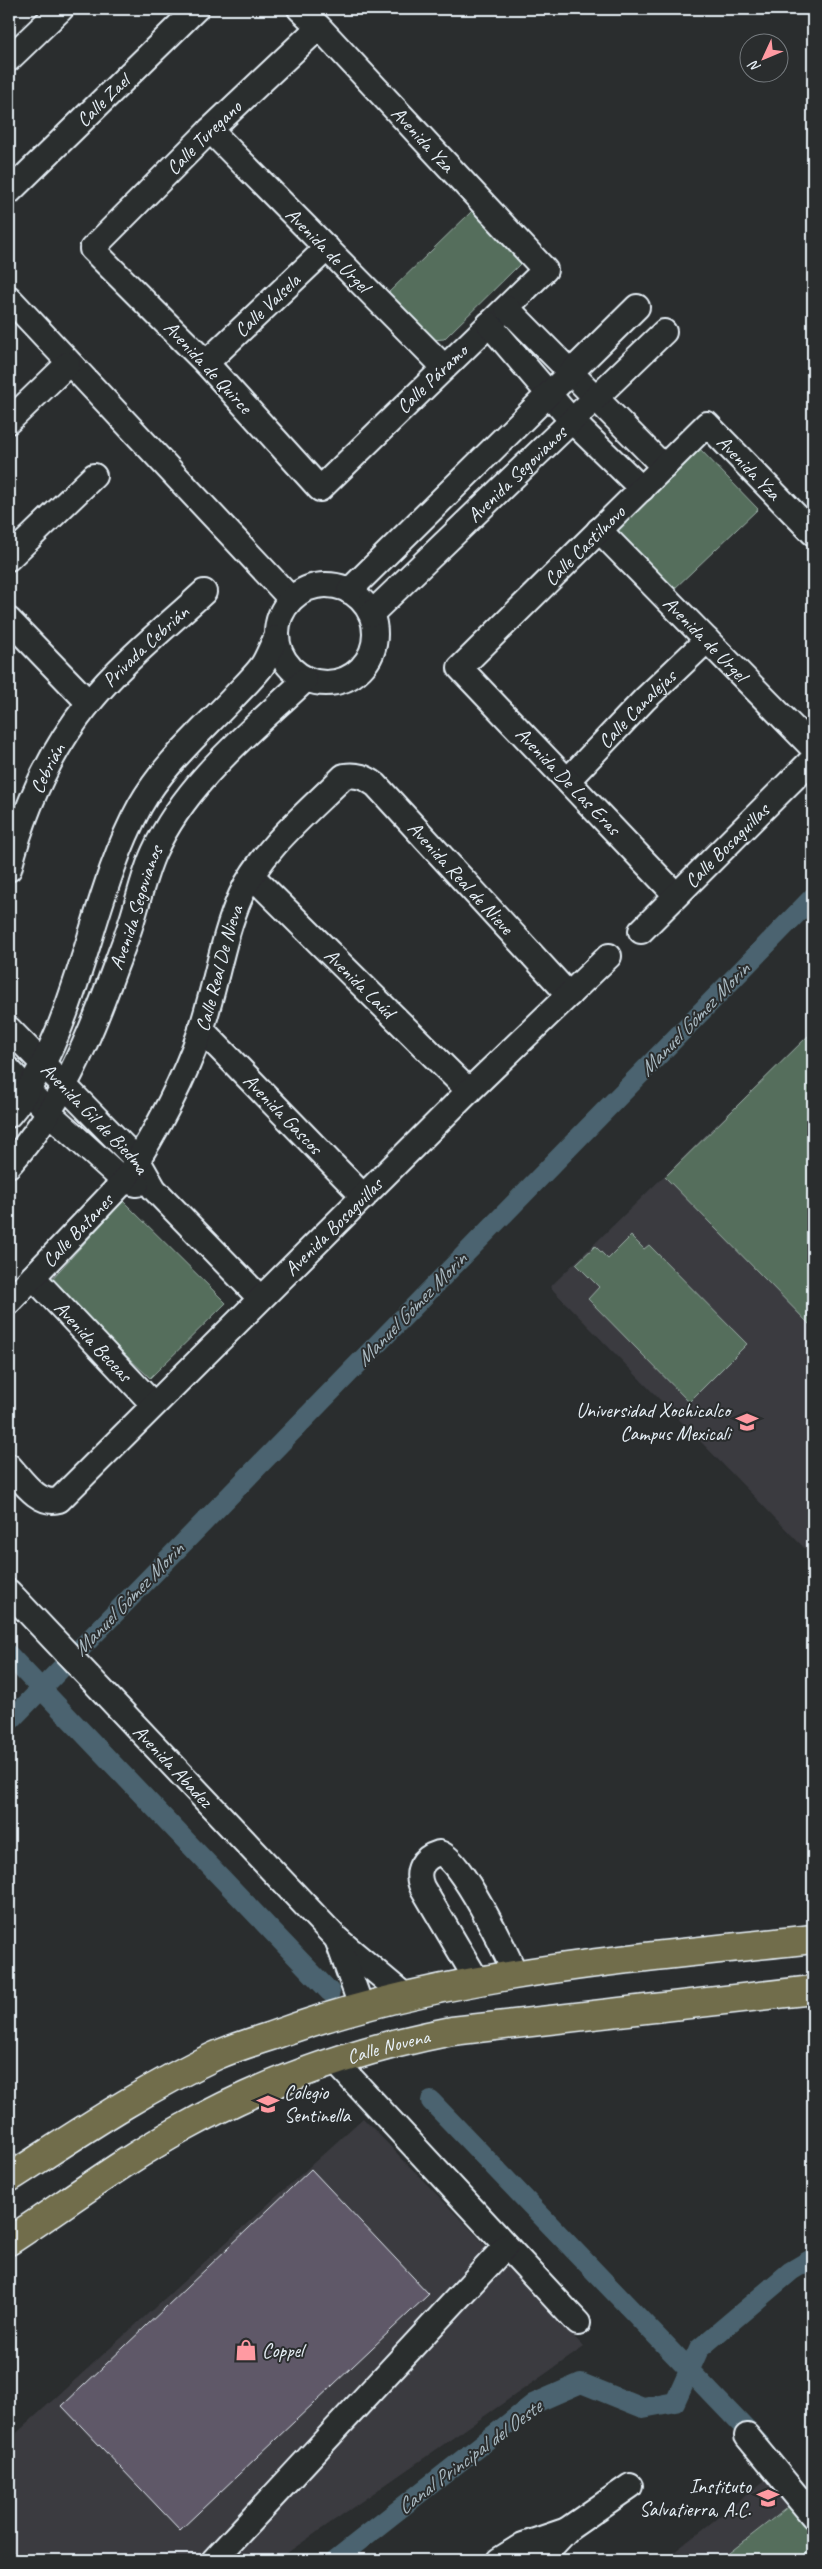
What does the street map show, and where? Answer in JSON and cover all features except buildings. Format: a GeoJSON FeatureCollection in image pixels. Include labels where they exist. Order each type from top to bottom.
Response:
{"type":"FeatureCollection","features":[{"type":"Feature","properties":{"kind":"main road"},"geometry":{"type":"LineString","coordinates":[[9,2178],[113,2110],[216,2056],[360,2006],[516,1975],[813,1939]]}},
{"type":"Feature","properties":{"kind":"main road","name":"Calle Novena"},"geometry":{"type":"LineString","coordinates":[[9,2241],[183,2127],[254,2092],[336,2061],[397,2042],[452,2031],[813,1990]]}},
{"type":"Feature","properties":{"kind":"street"},"geometry":{"type":"LineString","coordinates":[[9,59],[61,9]]}},
{"type":"Feature","properties":{"kind":"street","name":"Calle Zael"},"geometry":{"type":"LineString","coordinates":[[9,192],[196,9]]}},
{"type":"Feature","properties":{"kind":"street","name":"Avenida Yza"},"geometry":{"type":"LineString","coordinates":[[300,9],[545,270]]}},
{"type":"Feature","properties":{"kind":"street","name":"Calle Turegano"},"geometry":{"type":"LineString","coordinates":[[92,248],[210,130],[318,27]]}},
{"type":"Feature","properties":{"kind":"street","name":"Avenida de Urgel"},"geometry":{"type":"LineString","coordinates":[[210,130],[444,367]]}},
{"type":"Feature","properties":{"kind":"street","name":"Avenida de Quirce"},"geometry":{"type":"LineString","coordinates":[[92,248],[206,363],[320,489]]}},
{"type":"Feature","properties":{"kind":"street","name":"Calle Valsela"},"geometry":{"type":"LineString","coordinates":[[206,363],[327,248]]}},
{"type":"Feature","properties":{"kind":"street","name":"Calle Páramo"},"geometry":{"type":"LineString","coordinates":[[320,489],[545,270]]}},
{"type":"Feature","properties":{"kind":"street"},"geometry":{"type":"LineString","coordinates":[[9,298],[68,364],[290,599]]}},
{"type":"Feature","properties":{"kind":"street","name":"Avenida Segovianos"},"geometry":{"type":"LineString","coordinates":[[349,591],[547,394],[638,307]]}},
{"type":"Feature","properties":{"kind":"street"},"geometry":{"type":"LineString","coordinates":[[507,308],[598,397],[664,467]]}},
{"type":"Feature","properties":{"kind":"street"},"geometry":{"type":"LineString","coordinates":[[489,324],[572,421],[642,489]]}},
{"type":"Feature","properties":{"kind":"street","name":"Avenida Segovianos"},"geometry":{"type":"LineString","coordinates":[[371,614],[664,332]]}},
{"type":"Feature","properties":{"kind":"street"},"geometry":{"type":"LineString","coordinates":[[9,421],[68,364]]}},
{"type":"Feature","properties":{"kind":"street","name":"Avenida Yza"},"geometry":{"type":"LineString","coordinates":[[707,424],[813,534]]}},
{"type":"Feature","properties":{"kind":"street","name":"Calle Castilnovo"},"geometry":{"type":"LineString","coordinates":[[460,668],[707,424]]}},
{"type":"Feature","properties":{"kind":"street"},"geometry":{"type":"LineString","coordinates":[[9,558],[94,476]]}},
{"type":"Feature","properties":{"kind":"street","name":"Avenida de Urgel"},"geometry":{"type":"LineString","coordinates":[[599,530],[656,591],[813,748]]}},
{"type":"Feature","properties":{"kind":"street"},"geometry":{"type":"LineString","coordinates":[[331,585],[349,591],[362,601],[371,614],[375,629],[374,644],[370,658],[360,670],[335,684],[320,684],[305,680],[285,663],[276,638],[277,624],[282,610],[290,599],[312,586],[331,585]]}},
{"type":"Feature","properties":{"kind":"street","name":"Privada Cebrián"},"geometry":{"type":"LineString","coordinates":[[89,703],[111,679],[204,592]]}},
{"type":"Feature","properties":{"kind":"street"},"geometry":{"type":"LineString","coordinates":[[9,620],[89,703]]}},
{"type":"Feature","properties":{"kind":"street","name":"Avenida Segovianos"},"geometry":{"type":"LineString","coordinates":[[9,1115],[27,1091],[42,1064],[66,1008],[124,838],[142,804],[173,761],[263,665],[276,638]]}},
{"type":"Feature","properties":{"kind":"street","name":"Calle Canalejas"},"geometry":{"type":"LineString","coordinates":[[568,780],[645,699],[707,640]]}},
{"type":"Feature","properties":{"kind":"street","name":"Avenida De Las Eras"},"geometry":{"type":"LineString","coordinates":[[460,668],[676,894]]}},
{"type":"Feature","properties":{"kind":"street","name":"Avenida Segovianos"},"geometry":{"type":"LineString","coordinates":[[9,1165],[49,1113],[66,1087],[92,1031],[132,920],[153,853],[169,823],[188,796],[209,772],[305,680]]}},
{"type":"Feature","properties":{"kind":"street","name":"Cebrián"},"geometry":{"type":"LineString","coordinates":[[9,869],[13,834],[59,745],[89,703]]}},
{"type":"Feature","properties":{"kind":"street","name":"Calle Bosaguillas"},"geometry":{"type":"LineString","coordinates":[[640,931],[813,759]]}},
{"type":"Feature","properties":{"kind":"street","name":"Avenida Real de Nieve"},"geometry":{"type":"LineString","coordinates":[[344,776],[354,774],[366,777],[376,785],[569,995]]}},
{"type":"Feature","properties":{"kind":"street","name":"Calle Real De Nieva"},"geometry":{"type":"LineString","coordinates":[[124,1181],[169,1104],[201,1029],[215,974],[241,895],[260,861],[344,776]]}},
{"type":"Feature","properties":{"kind":"street","name":"Avenida Laúd"},"geometry":{"type":"LineString","coordinates":[[252,876],[469,1090]]}},
{"type":"Feature","properties":{"kind":"street","name":"Avenida Bosaguillas"},"geometry":{"type":"LineString","coordinates":[[9,1466],[40,1498],[52,1502],[59,1500],[469,1090],[609,956]]}},
{"type":"Feature","properties":{"kind":"street","name":"Avenida Gil de Biedma"},"geometry":{"type":"LineString","coordinates":[[9,1029],[138,1160],[154,1188],[260,1298]]}},
{"type":"Feature","properties":{"kind":"street","name":"Avenida Gascos"},"geometry":{"type":"LineString","coordinates":[[201,1029],[364,1197]]}},
{"type":"Feature","properties":{"kind":"street","name":"Avenida Gil de Biedma"},"geometry":{"type":"LineString","coordinates":[[9,1070],[49,1113],[124,1181],[154,1188]]}},
{"type":"Feature","properties":{"kind":"street","name":"Calle Batanes"},"geometry":{"type":"LineString","coordinates":[[9,1302],[124,1181]]}},
{"type":"Feature","properties":{"kind":"street","name":"Avenida Beceas"},"geometry":{"type":"LineString","coordinates":[[33,1277],[153,1404]]}},
{"type":"Feature","properties":{"kind":"street","name":"Avenida Abadez"},"geometry":{"type":"LineString","coordinates":[[9,1592],[337,1939],[405,1996]]}},
{"type":"Feature","properties":{"kind":"street"},"geometry":{"type":"LineString","coordinates":[[478,1982],[422,1887],[417,1875],[418,1870],[434,1854],[439,1853],[448,1857],[457,1868],[498,1937],[516,1975]]}},
{"type":"Feature","properties":{"kind":"street","name":"Avenida Abadez"},"geometry":{"type":"LineString","coordinates":[[337,1939],[360,2006]]}},
{"type":"Feature","properties":{"kind":"street"},"geometry":{"type":"LineString","coordinates":[[336,2061],[578,2323]]}},
{"type":"Feature","properties":{"kind":"street"},"geometry":{"type":"LineString","coordinates":[[214,2560],[506,2246]]}},
{"type":"Feature","properties":{"kind":"street"},"geometry":{"type":"LineString","coordinates":[[747,2436],[813,2516]]}},
{"type":"Feature","properties":{"kind":"street"},"geometry":{"type":"LineString","coordinates":[[539,2560],[568,2530],[630,2486]]}},
{"type":"Feature","properties":{"kind":"street"},"geometry":{"type":"LineString","coordinates":[[499,2560],[523,2545],[568,2530]]}},
{"type":"Feature","properties":{"kind":"shaded area","name":"Universidad Xochicalco Campus Mexicali"},"geometry":{"type":"Polygon","coordinates":[[[813,1031],[813,1557],[550,1287],[813,1031]]]}},
{"type":"Feature","properties":{"kind":"shaded area"},"geometry":{"type":"Polygon","coordinates":[[[363,2118],[584,2347],[277,2560],[9,2560],[9,2440],[363,2118]]]}},
{"type":"Feature","properties":{"kind":"shaded area","name":"Instituto Salvatierra, A.C."},"geometry":{"type":"Polygon","coordinates":[[[773,2474],[813,2522],[813,2560],[664,2560],[773,2474]]]}},
{"type":"Feature","properties":{"kind":"green space"},"geometry":{"type":"Polygon","coordinates":[[[472,211],[521,263],[444,339],[432,340],[387,294],[472,211]]]}},
{"type":"Feature","properties":{"kind":"green space"},"geometry":{"type":"Polygon","coordinates":[[[699,448],[758,509],[673,590],[615,531],[699,448]]]}},
{"type":"Feature","properties":{"kind":"green space"},"geometry":{"type":"Polygon","coordinates":[[[813,1031],[813,1328],[665,1177],[813,1031]]]}},
{"type":"Feature","properties":{"kind":"green space"},"geometry":{"type":"Polygon","coordinates":[[[123,1201],[226,1303],[150,1378],[49,1282],[123,1201]]]}},
{"type":"Feature","properties":{"kind":"green space"},"geometry":{"type":"Polygon","coordinates":[[[631,1236],[644,1249],[649,1245],[747,1344],[689,1402],[588,1299],[599,1287],[576,1264],[595,1246],[608,1259],[631,1236]]]}},
{"type":"Feature","properties":{"kind":"green space"},"geometry":{"type":"Polygon","coordinates":[[[793,2503],[813,2529],[813,2560],[720,2560],[793,2503]]]}},
{"type":"Feature","properties":{"kind":"waterway","name":"Manuel Gómez Morin"},"geometry":{"type":"LineString","coordinates":[[9,1722],[813,897]]}},
{"type":"Feature","properties":{"kind":"waterway"},"geometry":{"type":"LineString","coordinates":[[9,1655],[330,1992]]}},
{"type":"Feature","properties":{"kind":"waterway"},"geometry":{"type":"LineString","coordinates":[[431,2101],[760,2444]]}},
{"type":"Feature","properties":{"kind":"waterway","name":"Canal Principal del Oeste"},"geometry":{"type":"LineString","coordinates":[[335,2560],[533,2404],[581,2383],[643,2408],[675,2402],[699,2349],[791,2271],[813,2258]]}},
{"type":"Feature","properties":{"kind":"place","name":"Universidad Xochicalco Campus Mexicali"},"geometry":{"type":"Point","coordinates":[747,1422]}},
{"type":"Feature","properties":{"kind":"place","name":"Colegio Sentinella"},"geometry":{"type":"Point","coordinates":[268,2104]}},
{"type":"Feature","properties":{"kind":"place","name":"Coppel"},"geometry":{"type":"Point","coordinates":[246,2350]}},
{"type":"Feature","properties":{"kind":"place","name":"Instituto Salvatierra, A.C."},"geometry":{"type":"Point","coordinates":[768,2498]}}]}
